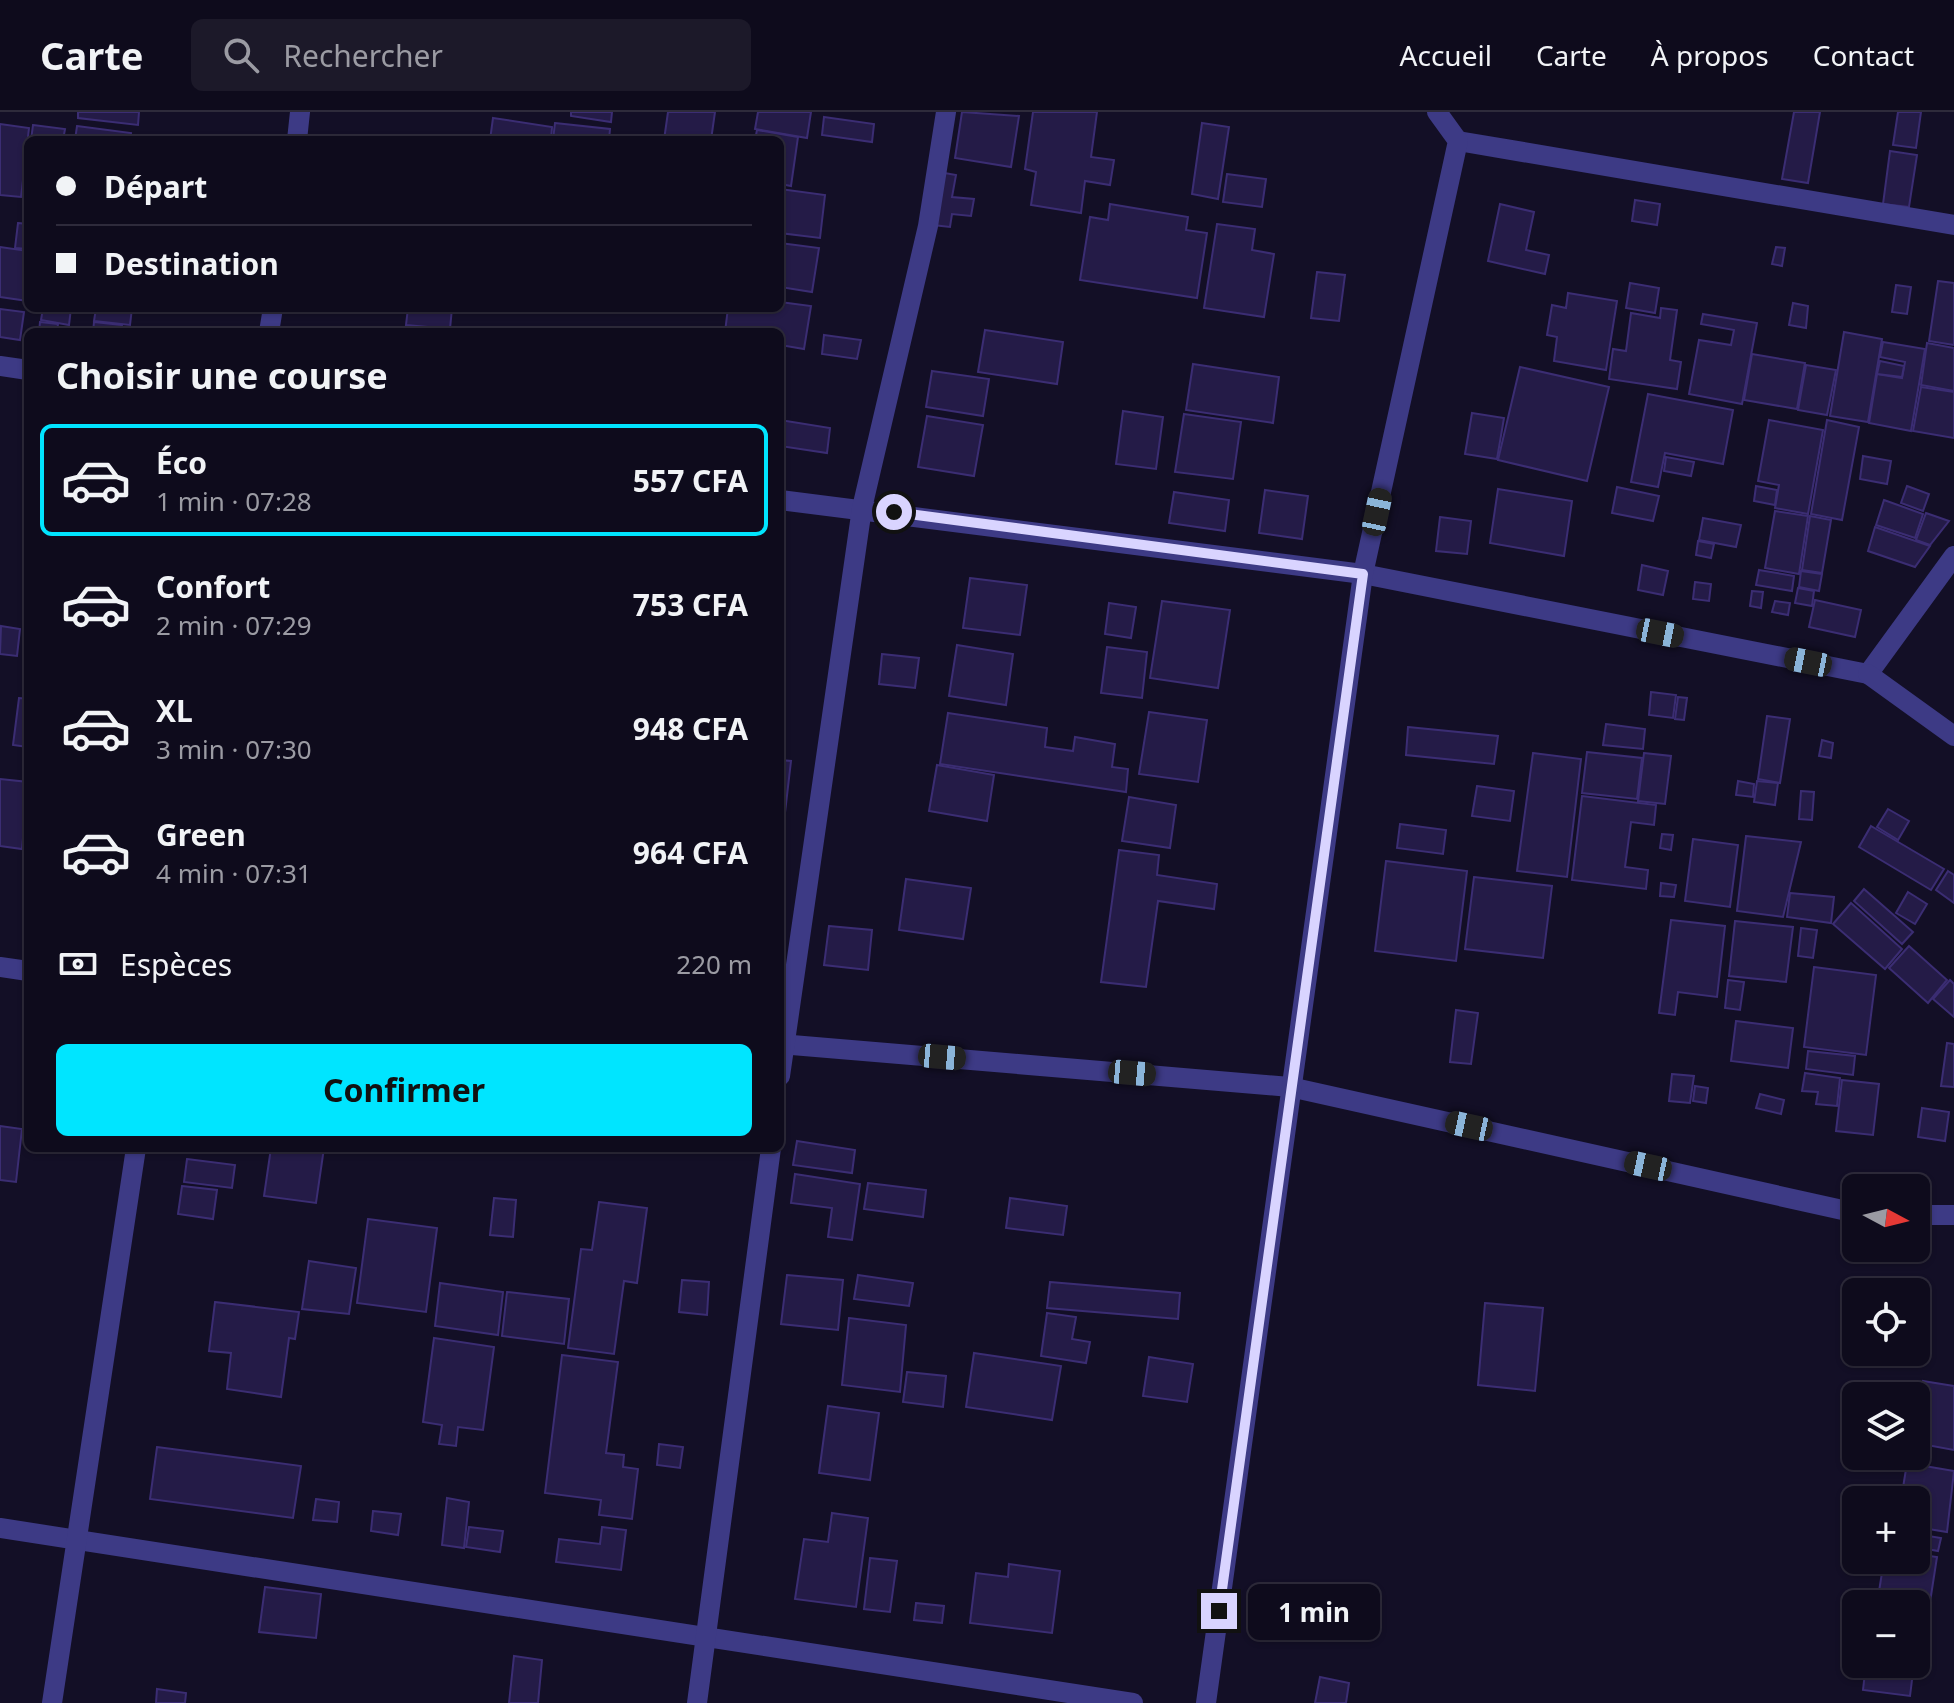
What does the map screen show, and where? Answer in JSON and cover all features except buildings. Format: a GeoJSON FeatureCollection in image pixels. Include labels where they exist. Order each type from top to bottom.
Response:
{"type":"FeatureCollection","features":[{"type":"Feature","properties":{"kind":"street"},"geometry":{"type":"LineString","coordinates":[[297,136],[300,112]]}},
{"type":"Feature","properties":{"kind":"street"},"geometry":{"type":"LineString","coordinates":[[784,1031],[862,508],[928,226],[946,112]]}},
{"type":"Feature","properties":{"kind":"street"},"geometry":{"type":"LineString","coordinates":[[1437,112],[1458,141],[1954,225]]}},
{"type":"Feature","properties":{"kind":"street"},"geometry":{"type":"LineString","coordinates":[[1206,1703],[1363,574],[1458,141]]}},
{"type":"Feature","properties":{"kind":"street"},"geometry":{"type":"LineString","coordinates":[[0,366],[24,369]]}},
{"type":"Feature","properties":{"kind":"street"},"geometry":{"type":"LineString","coordinates":[[784,500],[1363,574],[1868,674],[1954,736]]}},
{"type":"Feature","properties":{"kind":"street"},"geometry":{"type":"LineString","coordinates":[[1868,674],[1954,556]]}},
{"type":"Feature","properties":{"kind":"street"},"geometry":{"type":"LineString","coordinates":[[0,967],[24,970]]}},
{"type":"Feature","properties":{"kind":"street"},"geometry":{"type":"LineString","coordinates":[[784,1044],[1290,1087],[1842,1210]]}},
{"type":"Feature","properties":{"kind":"street"},"geometry":{"type":"LineString","coordinates":[[52,1703],[135,1152]]}},
{"type":"Feature","properties":{"kind":"street"},"geometry":{"type":"LineString","coordinates":[[697,1703],[770,1152]]}},
{"type":"Feature","properties":{"kind":"street"},"geometry":{"type":"LineString","coordinates":[[1930,1215],[1954,1215]]}},
{"type":"Feature","properties":{"kind":"street"},"geometry":{"type":"LineString","coordinates":[[0,1528],[1133,1703]]}},
{"type":"Feature","properties":{"kind":"route"},"geometry":{"type":"LineString","coordinates":[[894,512],[1363,574],[1219,1611]]}}]}
